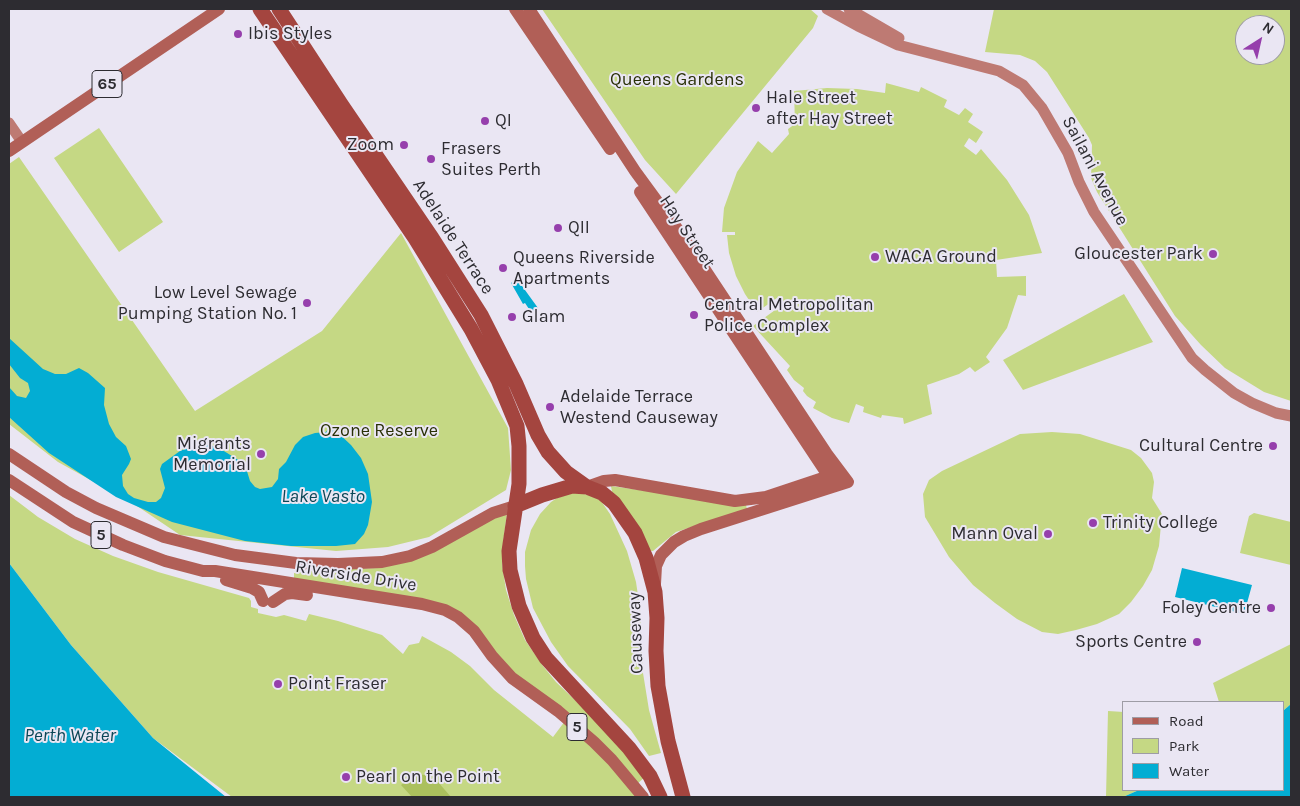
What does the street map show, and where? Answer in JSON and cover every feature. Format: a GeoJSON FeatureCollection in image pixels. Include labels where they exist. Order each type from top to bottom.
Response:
{"type":"FeatureCollection","features":[{"type":"Feature","properties":{"kind":"highway","name":"Adelaide Terrace"},"geometry":{"type":"LineString","coordinates":[[260,9],[416,238],[471,329],[498,380],[517,426],[520,462],[515,506]]}},
{"type":"Feature","properties":{"kind":"highway","name":"Adelaide Terrace"},"geometry":{"type":"LineString","coordinates":[[279,9],[432,238],[481,316],[548,452],[566,472],[587,487]]}},
{"type":"Feature","properties":{"kind":"highway","name":"5"},"geometry":{"type":"LineString","coordinates":[[515,506],[572,486],[587,487]]}},
{"type":"Feature","properties":{"kind":"highway","name":"Causeway"},"geometry":{"type":"LineString","coordinates":[[587,487],[608,497],[629,524],[646,558],[655,592],[658,686],[668,741],[683,797]]}},
{"type":"Feature","properties":{"kind":"highway"},"geometry":{"type":"LineString","coordinates":[[515,506],[508,551],[510,570],[519,606],[533,638],[557,672],[629,748],[650,776],[660,797]]}},
{"type":"Feature","properties":{"kind":"main road","name":"65"},"geometry":{"type":"LineString","coordinates":[[9,151],[219,9]]}},
{"type":"Feature","properties":{"kind":"main road","name":"Hay Street"},"geometry":{"type":"LineString","coordinates":[[515,9],[834,478]]}},
{"type":"Feature","properties":{"kind":"main road","name":"Hay Street"},"geometry":{"type":"LineString","coordinates":[[529,9],[635,171],[684,238],[825,451],[834,478]]}},
{"type":"Feature","properties":{"kind":"main road","name":"Riverside Drive"},"geometry":{"type":"LineString","coordinates":[[9,454],[66,492],[96,508],[164,537],[235,555],[296,563],[382,562],[410,556],[432,547],[493,512],[515,506]]}},
{"type":"Feature","properties":{"kind":"main road"},"geometry":{"type":"LineString","coordinates":[[587,487],[604,480],[615,480],[735,501],[766,497],[834,478]]}},
{"type":"Feature","properties":{"kind":"main road"},"geometry":{"type":"LineString","coordinates":[[655,592],[654,576],[656,566],[661,555],[674,542],[700,529],[834,478]]}},
{"type":"Feature","properties":{"kind":"main road","name":"Riverside Drive"},"geometry":{"type":"LineString","coordinates":[[9,480],[73,522],[156,558],[203,571],[215,571],[433,606],[458,617],[467,624],[512,678],[576,726],[612,760],[643,797]]}},
{"type":"Feature","properties":{"kind":"main road"},"geometry":{"type":"LineString","coordinates":[[203,571],[214,577],[252,588],[268,601],[292,593],[356,601],[371,597]]}},
{"type":"Feature","properties":{"kind":"street"},"geometry":{"type":"LineString","coordinates":[[827,9],[898,45],[917,50]]}},
{"type":"Feature","properties":{"kind":"street"},"geometry":{"type":"LineString","coordinates":[[849,9],[917,50]]}},
{"type":"Feature","properties":{"kind":"street","name":"Sailani Avenue"},"geometry":{"type":"LineString","coordinates":[[917,50],[989,68],[1024,85],[1042,108],[1068,153],[1079,182],[1094,212],[1192,358],[1234,393],[1260,406],[1291,416]]}},
{"type":"Feature","properties":{"kind":"street"},"geometry":{"type":"LineString","coordinates":[[9,123],[22,142]]}},
{"type":"Feature","properties":{"kind":"green space","name":"Queens Gardens"},"geometry":{"type":"Polygon","coordinates":[[[542,9],[810,9],[818,16],[813,28],[676,194],[645,160],[542,9]]]}},
{"type":"Feature","properties":{"kind":"green space","name":"Gloucester Park"},"geometry":{"type":"Polygon","coordinates":[[[994,9],[1291,9],[1291,401],[1264,392],[1225,368],[1175,316],[1097,192],[1091,178],[1092,145],[1089,138],[1047,72],[1035,61],[1020,55],[985,52],[994,9]]]}},
{"type":"Feature","properties":{"kind":"green space","name":"WACA Ground"},"geometry":{"type":"Polygon","coordinates":[[[886,83],[919,92],[921,87],[947,100],[944,107],[959,115],[965,108],[973,114],[968,122],[983,132],[976,143],[969,138],[964,146],[976,155],[981,149],[1007,180],[1029,215],[1042,253],[996,260],[997,277],[1026,276],[1026,296],[1018,295],[1007,328],[986,357],[990,362],[975,372],[970,367],[959,374],[927,385],[932,414],[904,424],[903,418],[882,415],[881,418],[863,412],[864,407],[856,404],[849,423],[832,418],[813,408],[816,402],[807,396],[803,391],[804,388],[794,380],[787,370],[790,366],[753,326],[782,305],[777,298],[757,312],[745,294],[736,276],[729,253],[727,235],[735,235],[735,232],[722,232],[724,208],[737,172],[758,141],[772,153],[789,134],[788,129],[795,124],[794,91],[827,88],[857,89],[885,93],[886,83]]]}},
{"type":"Feature","properties":{"kind":"green space"},"geometry":{"type":"Polygon","coordinates":[[[99,128],[163,222],[119,252],[54,158],[99,128]]]}},
{"type":"Feature","properties":{"kind":"green space","name":"Ozone Reserve"},"geometry":{"type":"Polygon","coordinates":[[[19,157],[195,411],[322,331],[401,233],[508,428],[511,470],[506,490],[429,537],[388,547],[336,551],[180,535],[134,504],[58,462],[9,424],[9,164],[19,157]]]}},
{"type":"Feature","properties":{"kind":"green space"},"geometry":{"type":"Polygon","coordinates":[[[1124,294],[1153,342],[1023,390],[1003,360],[1124,294]]]}},
{"type":"Feature","properties":{"kind":"green space","name":"Mann Oval"},"geometry":{"type":"Polygon","coordinates":[[[1052,432],[1080,434],[1131,450],[1141,458],[1152,473],[1154,482],[1152,498],[1162,514],[1159,546],[1152,570],[1131,602],[1119,614],[1097,624],[1058,634],[1042,632],[1017,619],[973,585],[949,557],[925,517],[923,494],[929,480],[942,471],[1020,434],[1052,432]]]}},
{"type":"Feature","properties":{"kind":"green space"},"geometry":{"type":"Polygon","coordinates":[[[611,486],[746,505],[747,509],[676,532],[651,551],[618,498],[612,492],[611,486]]]}},
{"type":"Feature","properties":{"kind":"green space"},"geometry":{"type":"Polygon","coordinates":[[[575,492],[593,496],[601,501],[610,514],[627,551],[636,582],[640,609],[643,673],[649,710],[661,753],[649,756],[630,729],[568,666],[551,642],[533,608],[525,566],[525,552],[531,530],[540,514],[551,502],[575,492]]]}},
{"type":"Feature","properties":{"kind":"green space"},"geometry":{"type":"Polygon","coordinates":[[[9,495],[38,517],[75,539],[113,556],[158,572],[249,598],[251,607],[258,609],[258,613],[276,617],[284,615],[306,621],[309,614],[338,621],[382,635],[403,654],[409,645],[419,643],[422,636],[451,652],[470,666],[494,690],[553,737],[565,721],[599,752],[638,797],[232,797],[153,738],[71,645],[9,563],[9,495]]]}},
{"type":"Feature","properties":{"kind":"green space"},"geometry":{"type":"Polygon","coordinates":[[[507,513],[502,564],[506,590],[525,640],[556,682],[604,728],[645,777],[637,784],[520,681],[459,614],[294,581],[294,573],[316,570],[378,568],[507,513]]]}},
{"type":"Feature","properties":{"kind":"green space"},"geometry":{"type":"Polygon","coordinates":[[[1254,513],[1291,522],[1291,565],[1240,553],[1249,516],[1254,513]]]}},
{"type":"Feature","properties":{"kind":"green space"},"geometry":{"type":"Polygon","coordinates":[[[1291,644],[1291,704],[1285,709],[1285,701],[1219,701],[1213,683],[1291,644]]]}},
{"type":"Feature","properties":{"kind":"green space"},"geometry":{"type":"Polygon","coordinates":[[[1108,711],[1122,712],[1122,791],[1137,791],[1123,797],[1106,797],[1108,711]]]}},
{"type":"Feature","properties":{"kind":"green space"},"geometry":{"type":"Polygon","coordinates":[[[417,774],[425,775],[438,782],[451,797],[412,797],[401,785],[417,774]]]}},
{"type":"Feature","properties":{"kind":"water"},"geometry":{"type":"Polygon","coordinates":[[[517,279],[538,308],[531,312],[525,303],[523,304],[511,283],[517,279]]]}},
{"type":"Feature","properties":{"kind":"water","name":"Lake Vasto"},"geometry":{"type":"Polygon","coordinates":[[[9,338],[43,369],[55,374],[66,374],[79,368],[88,373],[105,388],[104,405],[109,424],[116,437],[126,446],[131,459],[122,475],[123,486],[128,494],[134,498],[156,502],[161,498],[165,488],[160,469],[162,464],[180,451],[190,447],[209,445],[219,448],[240,461],[246,468],[250,481],[255,487],[260,489],[272,487],[278,479],[279,469],[286,462],[295,445],[303,437],[326,432],[328,429],[336,431],[351,445],[361,458],[368,474],[372,502],[368,525],[364,534],[355,544],[336,546],[291,546],[245,541],[172,522],[116,497],[49,453],[9,417],[9,387],[17,396],[26,398],[30,391],[28,383],[20,378],[9,364],[9,338]]]}},
{"type":"Feature","properties":{"kind":"water","name":"Perth Water"},"geometry":{"type":"Polygon","coordinates":[[[9,563],[71,645],[153,738],[226,797],[9,797],[9,563]]]}},
{"type":"Feature","properties":{"kind":"water"},"geometry":{"type":"Polygon","coordinates":[[[1182,568],[1252,585],[1244,614],[1175,597],[1182,568]]]}},
{"type":"Feature","properties":{"kind":"water"},"geometry":{"type":"Polygon","coordinates":[[[1291,704],[1291,797],[1123,797],[1137,791],[1285,791],[1285,709],[1291,704]]]}},
{"type":"Feature","properties":{"kind":"place","name":"Ibis Styles"},"geometry":{"type":"Point","coordinates":[238,34]}},
{"type":"Feature","properties":{"kind":"place","name":"Hale Street after Hay Street"},"geometry":{"type":"Point","coordinates":[756,108]}},
{"type":"Feature","properties":{"kind":"place","name":"QI"},"geometry":{"type":"Point","coordinates":[485,121]}},
{"type":"Feature","properties":{"kind":"place","name":"Zoom"},"geometry":{"type":"Point","coordinates":[404,145]}},
{"type":"Feature","properties":{"kind":"place","name":"Frasers Suites Perth"},"geometry":{"type":"Point","coordinates":[431,159]}},
{"type":"Feature","properties":{"kind":"place","name":"QII"},"geometry":{"type":"Point","coordinates":[558,228]}},
{"type":"Feature","properties":{"kind":"place","name":"Gloucester Park"},"geometry":{"type":"Point","coordinates":[1213,254]}},
{"type":"Feature","properties":{"kind":"place","name":"WACA Ground"},"geometry":{"type":"Point","coordinates":[875,257]}},
{"type":"Feature","properties":{"kind":"place","name":"Queens Riverside Apartments"},"geometry":{"type":"Point","coordinates":[503,268]}},
{"type":"Feature","properties":{"kind":"place","name":"Low Level Sewage Pumping Station No. 1"},"geometry":{"type":"Point","coordinates":[307,303]}},
{"type":"Feature","properties":{"kind":"place","name":"Central Metropolitan Police Complex"},"geometry":{"type":"Point","coordinates":[694,315]}},
{"type":"Feature","properties":{"kind":"place","name":"Glam"},"geometry":{"type":"Point","coordinates":[512,317]}},
{"type":"Feature","properties":{"kind":"place","name":"Adelaide Terrace Westend Causeway"},"geometry":{"type":"Point","coordinates":[550,407]}},
{"type":"Feature","properties":{"kind":"place","name":"Cultural Centre"},"geometry":{"type":"Point","coordinates":[1273,446]}},
{"type":"Feature","properties":{"kind":"place","name":"Migrants Memorial"},"geometry":{"type":"Point","coordinates":[261,454]}},
{"type":"Feature","properties":{"kind":"place","name":"Trinity College"},"geometry":{"type":"Point","coordinates":[1093,523]}},
{"type":"Feature","properties":{"kind":"place","name":"Mann Oval"},"geometry":{"type":"Point","coordinates":[1048,534]}},
{"type":"Feature","properties":{"kind":"place","name":"Foley Centre"},"geometry":{"type":"Point","coordinates":[1271,608]}},
{"type":"Feature","properties":{"kind":"place","name":"Sports Centre"},"geometry":{"type":"Point","coordinates":[1197,642]}},
{"type":"Feature","properties":{"kind":"place","name":"Point Fraser"},"geometry":{"type":"Point","coordinates":[278,684]}},
{"type":"Feature","properties":{"kind":"place","name":"Pearl on the Point"},"geometry":{"type":"Point","coordinates":[346,777]}}]}
